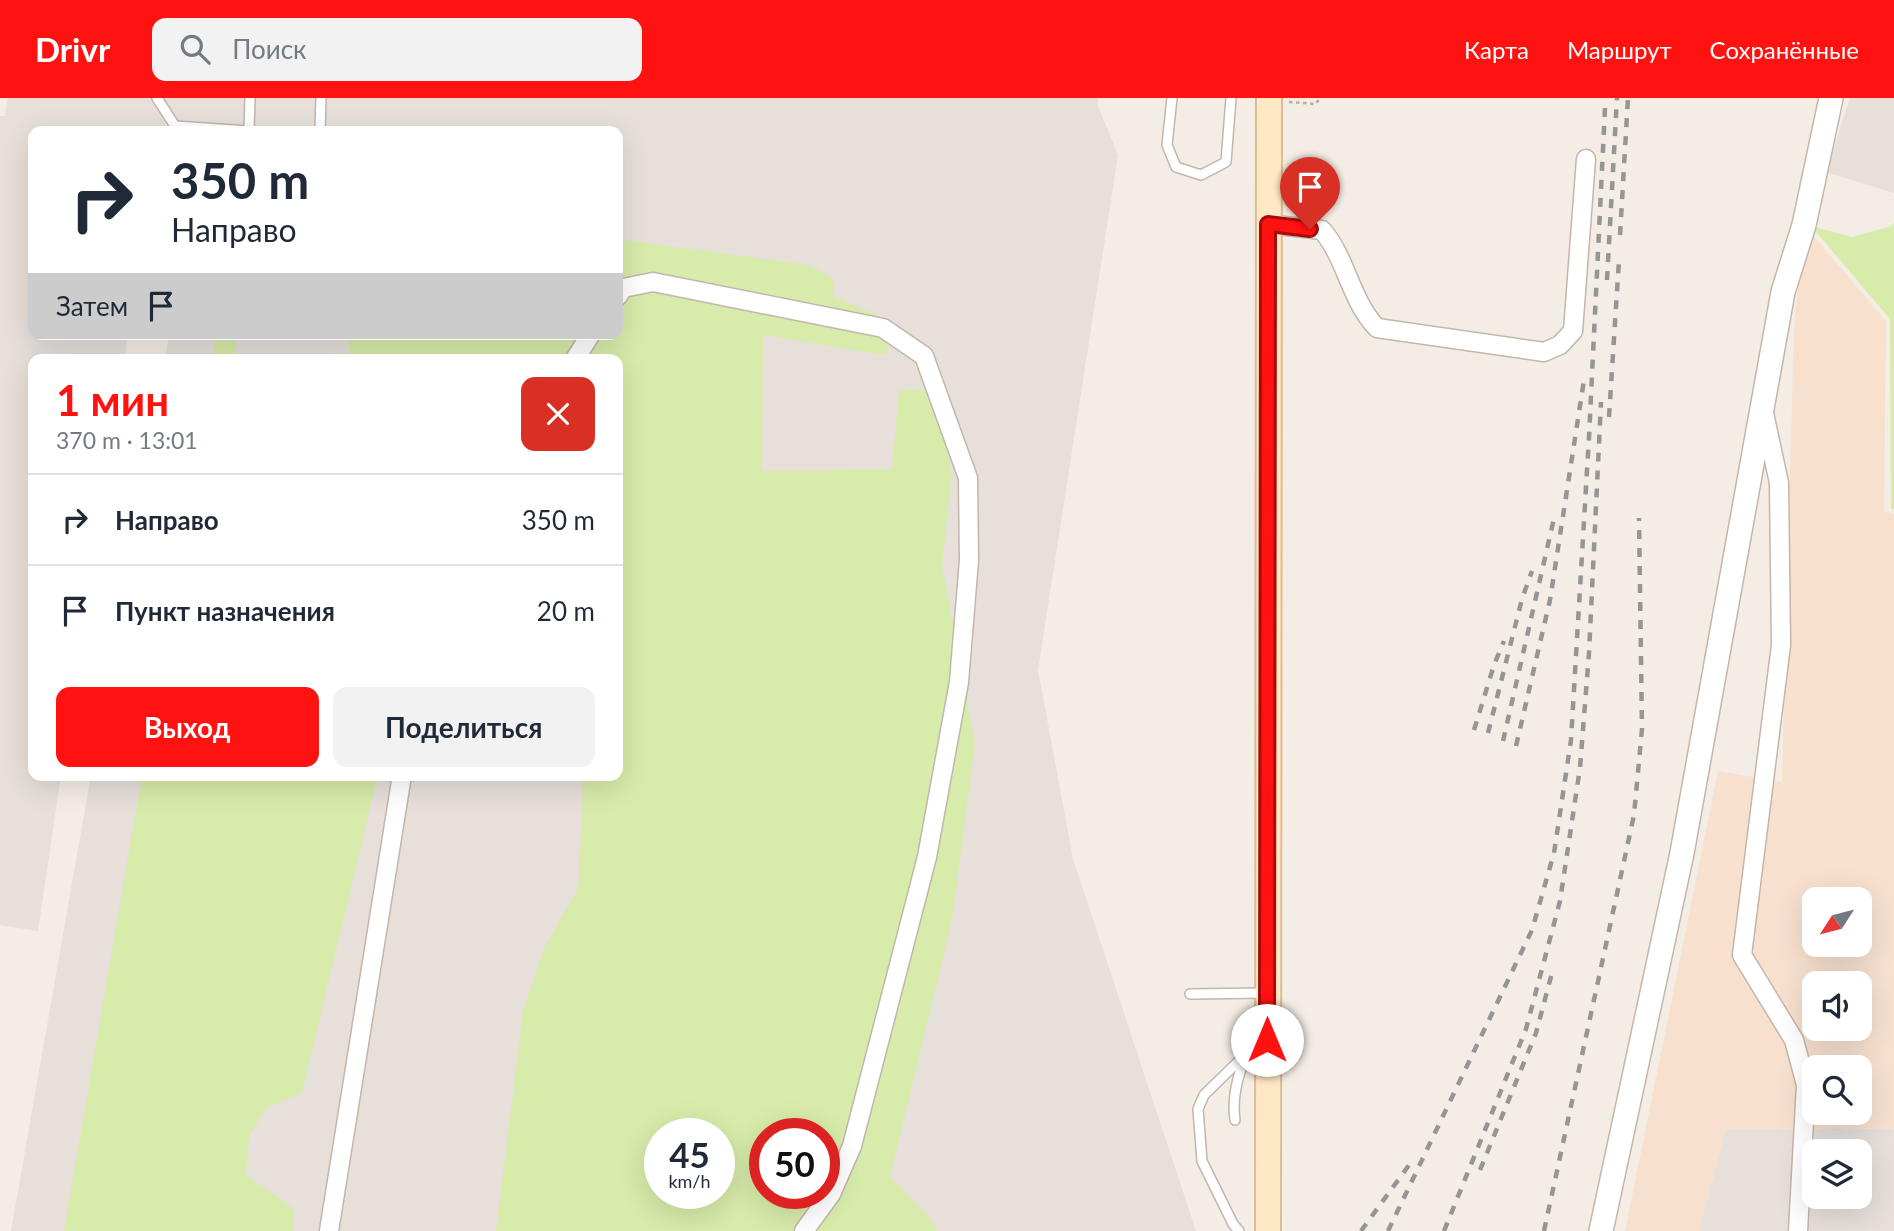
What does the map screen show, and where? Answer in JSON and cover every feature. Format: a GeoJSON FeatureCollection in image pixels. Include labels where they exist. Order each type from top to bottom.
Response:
{"type":"FeatureCollection","features":[{"type":"Feature","properties":{"kind":"main road"},"geometry":{"type":"LineString","coordinates":[[1268,1231],[1269,99]]}},
{"type":"Feature","properties":{"kind":"street"},"geometry":{"type":"LineString","coordinates":[[1601,1231],[1682,853],[1783,292],[1804,225],[1831,98]]}},
{"type":"Feature","properties":{"kind":"street"},"geometry":{"type":"LineString","coordinates":[[1268,224],[1322,230],[1334,243],[1359,302],[1377,328],[1544,352],[1560,345],[1573,331],[1586,159]]}},
{"type":"Feature","properties":{"kind":"street"},"geometry":{"type":"LineString","coordinates":[[623,288],[653,282],[883,328],[924,356],[968,478],[969,560],[959,682],[927,857],[852,1146],[831,1195],[804,1231]]}},
{"type":"Feature","properties":{"kind":"street"},"geometry":{"type":"LineString","coordinates":[[1763,410],[1779,483],[1781,645],[1742,955],[1794,1040],[1806,1085],[1798,1231]]}},
{"type":"Feature","properties":{"kind":"street"},"geometry":{"type":"LineString","coordinates":[[329,1231],[401,781]]}},
{"type":"Feature","properties":{"kind":"lane"},"geometry":{"type":"LineString","coordinates":[[158,98],[175,126]]}},
{"type":"Feature","properties":{"kind":"lane"},"geometry":{"type":"LineString","coordinates":[[250,98],[250,126]]}},
{"type":"Feature","properties":{"kind":"lane"},"geometry":{"type":"LineString","coordinates":[[320,126],[321,98]]}},
{"type":"Feature","properties":{"kind":"lane"},"geometry":{"type":"LineString","coordinates":[[1172,98],[1167,145],[1176,167],[1201,175],[1226,162],[1231,98]]}},
{"type":"Feature","properties":{"kind":"lane"},"geometry":{"type":"LineString","coordinates":[[1189,993],[1267,1003],[1246,1054],[1235,1091],[1235,1120]]}},
{"type":"Feature","properties":{"kind":"lane"},"geometry":{"type":"LineString","coordinates":[[1239,1231],[1202,1161],[1198,1109],[1204,1095],[1246,1054]]}},
{"type":"Feature","properties":{"kind":"path"},"geometry":{"type":"LineString","coordinates":[[1269,99],[1315,104],[1321,98]]}},
{"type":"Feature","properties":{"kind":"shaded area"},"geometry":{"type":"Polygon","coordinates":[[[8,98],[1098,98],[1098,106],[1118,155],[1038,670],[1073,859],[1196,1231],[11,1231],[90,781],[623,781],[623,354],[166,354],[168,340],[623,340],[623,126],[28,126],[28,340],[127,340],[126,354],[28,354],[28,781],[60,781],[38,931],[0,925],[0,116],[5,116],[8,98]]]}},
{"type":"Feature","properties":{"kind":"shaded area"},"geometry":{"type":"Polygon","coordinates":[[[1850,98],[1894,98],[1894,193],[1826,172],[1850,98]]]}},
{"type":"Feature","properties":{"kind":"shaded area"},"geometry":{"type":"Polygon","coordinates":[[[1804,225],[1886,321],[1884,511],[1894,514],[1894,1129],[1726,1129],[1699,1231],[1625,1231],[1718,771],[1782,782],[1794,328],[1804,225]]]}},
{"type":"Feature","properties":{"kind":"shaded area"},"geometry":{"type":"Polygon","coordinates":[[[1726,1129],[1894,1129],[1894,1231],[1699,1231],[1726,1129]]]}},
{"type":"Feature","properties":{"kind":"green space"},"geometry":{"type":"Polygon","coordinates":[[[1894,222],[1894,509],[1891,509],[1890,319],[1811,226],[1852,237],[1892,226],[1894,222]]]}},
{"type":"Feature","properties":{"kind":"green space"},"geometry":{"type":"Polygon","coordinates":[[[623,240],[808,265],[833,278],[834,297],[894,322],[886,355],[763,335],[762,471],[892,469],[899,390],[936,389],[952,474],[942,566],[975,744],[952,920],[890,1177],[931,1219],[937,1231],[496,1231],[523,1011],[546,944],[578,889],[583,790],[579,781],[623,781],[623,354],[350,354],[349,340],[623,340],[623,240]]]}},
{"type":"Feature","properties":{"kind":"green space"},"geometry":{"type":"Polygon","coordinates":[[[215,340],[236,340],[235,354],[213,354],[215,340]]]}},
{"type":"Feature","properties":{"kind":"green space"},"geometry":{"type":"Polygon","coordinates":[[[141,781],[377,781],[302,1092],[266,1108],[249,1136],[246,1175],[293,1208],[294,1231],[64,1231],[141,781]]]}},
{"type":"Feature","properties":{"kind":"railway"},"geometry":{"type":"LineString","coordinates":[[1607,280],[1617,98]]}},
{"type":"Feature","properties":{"kind":"railway"},"geometry":{"type":"LineString","coordinates":[[1620,235],[1628,98]]}},
{"type":"Feature","properties":{"kind":"railway"},"geometry":{"type":"LineString","coordinates":[[1388,1231],[1532,930],[1554,853],[1571,740],[1605,108]]}},
{"type":"Feature","properties":{"kind":"railway"},"geometry":{"type":"LineString","coordinates":[[1609,417],[1619,260]]}},
{"type":"Feature","properties":{"kind":"railway"},"geometry":{"type":"LineString","coordinates":[[1516,746],[1550,600],[1584,380]]}},
{"type":"Feature","properties":{"kind":"railway"},"geometry":{"type":"LineString","coordinates":[[1444,1231],[1526,1029],[1560,901],[1580,768],[1589,653],[1601,402]]}},
{"type":"Feature","properties":{"kind":"railway"},"geometry":{"type":"LineString","coordinates":[[1503,741],[1555,514]]}},
{"type":"Feature","properties":{"kind":"railway"},"geometry":{"type":"LineString","coordinates":[[1544,1231],[1634,815],[1642,729],[1639,518]]}},
{"type":"Feature","properties":{"kind":"railway"},"geometry":{"type":"LineString","coordinates":[[1488,733],[1522,599],[1532,571]]}},
{"type":"Feature","properties":{"kind":"railway"},"geometry":{"type":"LineString","coordinates":[[1474,730],[1504,641]]}},
{"type":"Feature","properties":{"kind":"railway"},"geometry":{"type":"LineString","coordinates":[[1480,1170],[1536,1033],[1552,973]]}},
{"type":"Feature","properties":{"kind":"railway"},"geometry":{"type":"LineString","coordinates":[[1361,1231],[1412,1161]]}},
{"type":"Feature","properties":{"kind":"route"},"geometry":{"type":"LineString","coordinates":[[1267,1040],[1268,224],[1310,229]]}}]}
